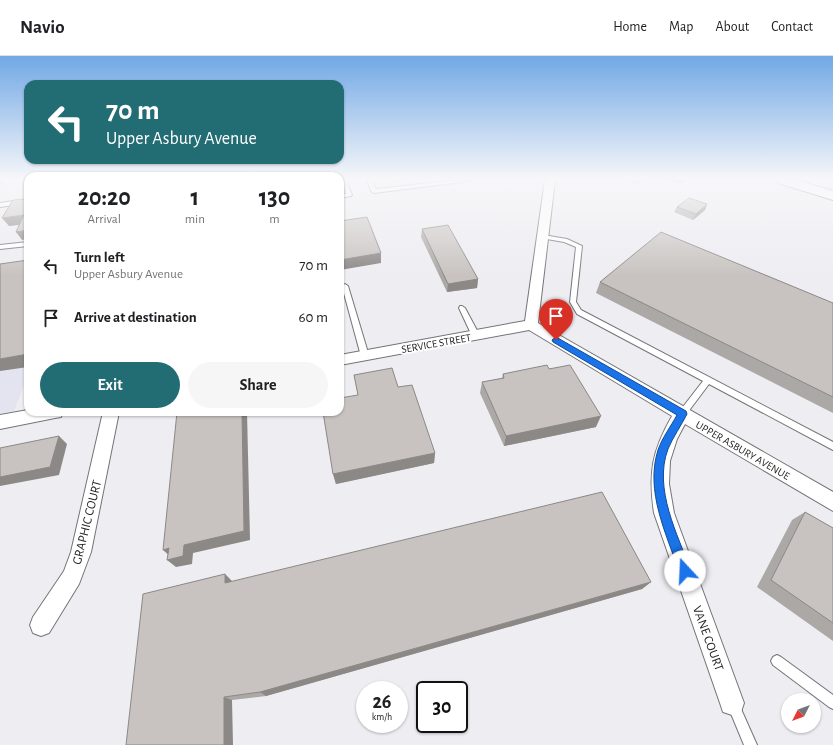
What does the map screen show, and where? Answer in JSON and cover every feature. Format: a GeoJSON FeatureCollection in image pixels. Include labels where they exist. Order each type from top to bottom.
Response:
{"type":"FeatureCollection","features":[{"type":"Feature","properties":{"kind":"street"},"geometry":{"type":"LineString","coordinates":[[531,325],[546,212]]}},
{"type":"Feature","properties":{"kind":"street","name":"SERVICE STREET"},"geometry":{"type":"LineString","coordinates":[[344,359],[531,325]]}},
{"type":"Feature","properties":{"kind":"street","name":"UPPER ASBURY AVENUE"},"geometry":{"type":"LineString","coordinates":[[531,325],[833,502]]}},
{"type":"Feature","properties":{"kind":"street","name":"VANE COURT"},"geometry":{"type":"LineString","coordinates":[[682,414],[663,449],[659,465],[659,487],[664,512],[732,703]]}},
{"type":"Feature","properties":{"kind":"street"},"geometry":{"type":"LineString","coordinates":[[0,422],[33,416]]}},
{"type":"Feature","properties":{"kind":"street","name":"GRAPHIC COURT"},"geometry":{"type":"LineString","coordinates":[[41,624],[68,584],[81,552],[110,416]]}},
{"type":"Feature","properties":{"kind":"lane"},"geometry":{"type":"LineString","coordinates":[[543,237],[565,240],[578,246],[573,302],[579,312],[833,446]]}},
{"type":"Feature","properties":{"kind":"lane"},"geometry":{"type":"LineString","coordinates":[[0,247],[24,244]]}},
{"type":"Feature","properties":{"kind":"lane"},"geometry":{"type":"LineString","coordinates":[[345,286],[365,356]]}},
{"type":"Feature","properties":{"kind":"lane"},"geometry":{"type":"LineString","coordinates":[[462,308],[476,336]]}},
{"type":"Feature","properties":{"kind":"lane"},"geometry":{"type":"LineString","coordinates":[[682,414],[708,380]]}},
{"type":"Feature","properties":{"kind":"lane"},"geometry":{"type":"LineString","coordinates":[[777,661],[833,704]]}},
{"type":"Feature","properties":{"kind":"lane"},"geometry":{"type":"LineString","coordinates":[[732,703],[751,745]]}},
{"type":"Feature","properties":{"kind":"shaded area"},"geometry":{"type":"Polygon","coordinates":[[[24,263],[24,385],[14,411],[0,413],[0,266],[24,263]]]}},
{"type":"Feature","properties":{"kind":"building"},"geometry":{"type":"Polygon","coordinates":[[[6,212],[24,212],[24,215],[2,218],[6,212]]]}},
{"type":"Feature","properties":{"kind":"building"},"geometry":{"type":"Polygon","coordinates":[[[24,215],[24,231],[16,232],[24,215]]]}},
{"type":"Feature","properties":{"kind":"building"},"geometry":{"type":"Polygon","coordinates":[[[367,217],[381,253],[344,259],[344,220],[367,217]]]}},
{"type":"Feature","properties":{"kind":"building"},"geometry":{"type":"Polygon","coordinates":[[[448,225],[478,279],[448,284],[422,229],[448,225]]]}},
{"type":"Feature","properties":{"kind":"building"},"geometry":{"type":"Polygon","coordinates":[[[661,232],[833,303],[833,397],[600,282],[661,232]]]}},
{"type":"Feature","properties":{"kind":"building"},"geometry":{"type":"Polygon","coordinates":[[[24,261],[24,355],[0,359],[0,264],[24,261]]]}},
{"type":"Feature","properties":{"kind":"building"},"geometry":{"type":"Polygon","coordinates":[[[547,365],[549,369],[570,365],[601,416],[506,436],[482,382],[504,378],[503,374],[547,365]]]}},
{"type":"Feature","properties":{"kind":"building"},"geometry":{"type":"Polygon","coordinates":[[[392,368],[398,387],[412,385],[435,453],[333,474],[324,416],[344,416],[344,397],[358,395],[354,375],[392,368]]]}},
{"type":"Feature","properties":{"kind":"building"},"geometry":{"type":"Polygon","coordinates":[[[177,416],[242,416],[244,531],[184,545],[183,556],[167,560],[169,548],[163,550],[177,416]]]}},
{"type":"Feature","properties":{"kind":"building"},"geometry":{"type":"Polygon","coordinates":[[[59,436],[50,467],[0,477],[0,448],[59,436]]]}},
{"type":"Feature","properties":{"kind":"building"},"geometry":{"type":"Polygon","coordinates":[[[602,492],[651,582],[260,692],[224,697],[224,745],[126,745],[143,594],[225,574],[225,583],[602,492]]]}},
{"type":"Feature","properties":{"kind":"building"},"geometry":{"type":"Polygon","coordinates":[[[805,512],[833,528],[833,623],[771,580],[805,512]]]}},
{"type":"Feature","properties":{"kind":"route"},"geometry":{"type":"LineString","coordinates":[[556,340],[682,414],[663,449],[659,465],[659,487],[664,512],[685,571]]}}]}
